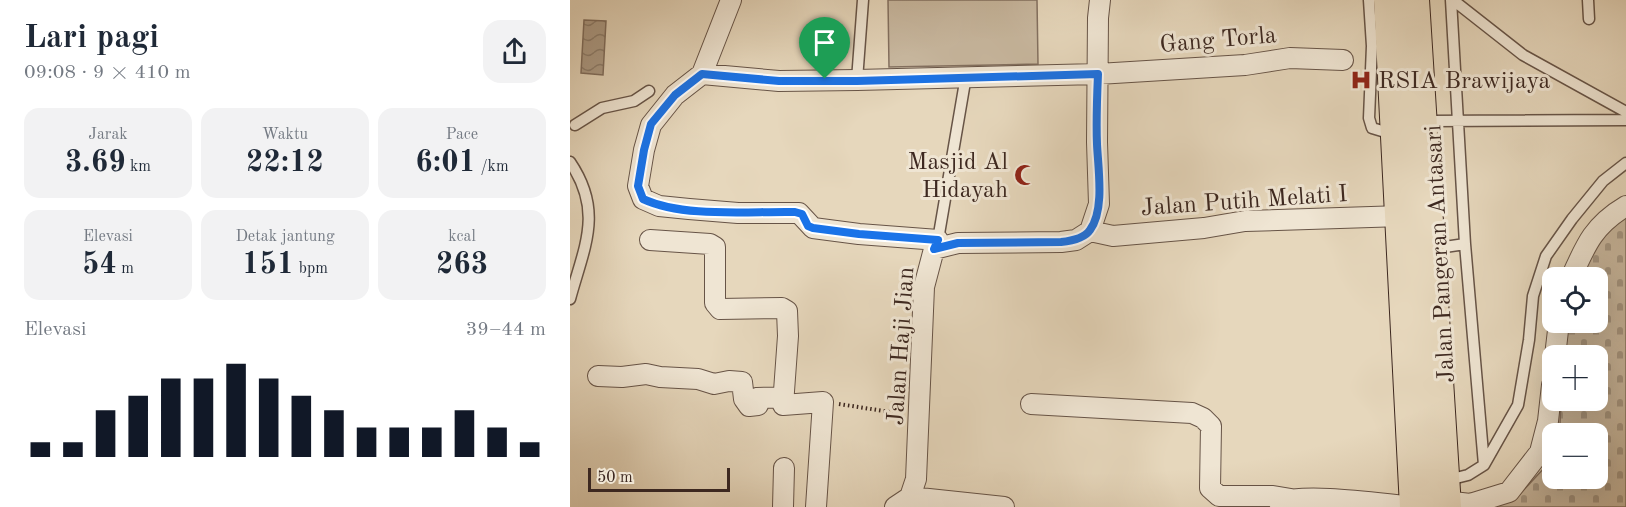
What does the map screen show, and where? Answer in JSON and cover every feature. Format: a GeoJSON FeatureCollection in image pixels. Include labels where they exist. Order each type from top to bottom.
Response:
{"type":"FeatureCollection","features":[{"type":"Feature","properties":{"kind":"main road","name":"Jalan Pangeran Antasari"},"geometry":{"type":"LineString","coordinates":[[1390,0],[1416,507]]}},
{"type":"Feature","properties":{"kind":"main road"},"geometry":{"type":"LineString","coordinates":[[1396,0],[1446,500]]}},
{"type":"Feature","properties":{"kind":"main road"},"geometry":{"type":"LineString","coordinates":[[1413,0],[1446,500]]}},
{"type":"Feature","properties":{"kind":"main road","name":"Jalan Pangeran Antasari"},"geometry":{"type":"LineString","coordinates":[[1426,0],[1444,121],[1452,246],[1446,500]]}},
{"type":"Feature","properties":{"kind":"street"},"geometry":{"type":"LineString","coordinates":[[731,0],[702,74],[675,95],[651,124],[638,186],[643,199],[659,206],[689,209],[738,213],[795,212],[802,214],[808,226],[825,231],[936,244]]}},
{"type":"Feature","properties":{"kind":"street"},"geometry":{"type":"LineString","coordinates":[[1090,231],[1100,194],[1097,142],[1100,0]]}},
{"type":"Feature","properties":{"kind":"street","name":"Gang Torla"},"geometry":{"type":"LineString","coordinates":[[702,74],[779,81],[857,81],[966,76],[1098,74],[1245,65],[1290,58],[1343,60]]}},
{"type":"Feature","properties":{"kind":"street"},"geometry":{"type":"LineString","coordinates":[[1576,267],[1597,227],[1626,206]]}},
{"type":"Feature","properties":{"kind":"street","name":"Jalan Putih Melati I"},"geometry":{"type":"LineString","coordinates":[[1090,231],[1113,236],[1204,228],[1245,220],[1402,216]]}},
{"type":"Feature","properties":{"kind":"street","name":"Jalan Haji Jian"},"geometry":{"type":"LineString","coordinates":[[903,502],[916,479],[924,287],[936,244],[1061,242],[1076,240],[1090,231]]}},
{"type":"Feature","properties":{"kind":"street"},"geometry":{"type":"LineString","coordinates":[[650,240],[710,244],[715,247],[715,303],[720,309],[782,308],[787,311],[788,336],[783,405],[823,402],[816,507]]}},
{"type":"Feature","properties":{"kind":"street"},"geometry":{"type":"LineString","coordinates":[[598,376],[622,377],[646,374],[698,379],[714,384],[729,381],[742,382],[744,399],[749,406],[758,405],[757,398],[783,397]]}},
{"type":"Feature","properties":{"kind":"street"},"geometry":{"type":"LineString","coordinates":[[1030,404],[1192,413],[1203,418],[1211,426],[1210,488],[1219,496],[1273,495],[1291,499],[1416,507]]}},
{"type":"Feature","properties":{"kind":"street"},"geometry":{"type":"LineString","coordinates":[[1446,500],[1470,504],[1509,492],[1540,452],[1549,411]]}},
{"type":"Feature","properties":{"kind":"street"},"geometry":{"type":"LineString","coordinates":[[783,507],[784,468]]}},
{"type":"Feature","properties":{"kind":"street"},"geometry":{"type":"LineString","coordinates":[[1262,507],[1291,499]]}},
{"type":"Feature","properties":{"kind":"street"},"geometry":{"type":"LineString","coordinates":[[903,502],[1004,507]]}},
{"type":"Feature","properties":{"kind":"lane"},"geometry":{"type":"LineString","coordinates":[[857,81],[864,0]]}},
{"type":"Feature","properties":{"kind":"lane"},"geometry":{"type":"LineString","coordinates":[[1369,0],[1372,46],[1369,118],[1372,128],[1397,129]]}},
{"type":"Feature","properties":{"kind":"lane"},"geometry":{"type":"LineString","coordinates":[[1452,0],[1444,121],[1626,120]]}},
{"type":"Feature","properties":{"kind":"lane"},"geometry":{"type":"LineString","coordinates":[[1452,0],[1523,55],[1626,112]]}},
{"type":"Feature","properties":{"kind":"lane"},"geometry":{"type":"LineString","coordinates":[[1588,0],[1589,19]]}},
{"type":"Feature","properties":{"kind":"lane"},"geometry":{"type":"LineString","coordinates":[[936,244],[966,76]]}},
{"type":"Feature","properties":{"kind":"lane"},"geometry":{"type":"LineString","coordinates":[[575,126],[602,108],[634,101],[649,91]]}},
{"type":"Feature","properties":{"kind":"lane"},"geometry":{"type":"LineString","coordinates":[[570,162],[580,177],[589,203],[589,230],[570,299]]}},
{"type":"Feature","properties":{"kind":"lane"},"geometry":{"type":"LineString","coordinates":[[1446,500],[1468,475],[1484,465],[1518,405],[1529,340],[1533,296],[1546,256],[1572,219],[1603,182],[1626,163]]}},
{"type":"Feature","properties":{"kind":"lane"},"geometry":{"type":"LineString","coordinates":[[1452,246],[1484,465]]}},
{"type":"Feature","properties":{"kind":"path"},"geometry":{"type":"LineString","coordinates":[[823,402],[920,416]]}},
{"type":"Feature","properties":{"kind":"green space"},"geometry":{"type":"Polygon","coordinates":[[[888,0],[1037,0],[1038,64],[889,67],[888,0]]]}},
{"type":"Feature","properties":{"kind":"green space"},"geometry":{"type":"Polygon","coordinates":[[[1626,214],[1626,507],[1482,507],[1519,495],[1542,470],[1542,489],[1608,489],[1608,423],[1560,423],[1561,411],[1608,411],[1608,345],[1564,345],[1564,333],[1608,333],[1608,267],[1581,267],[1603,232],[1626,214]]]}},
{"type":"Feature","properties":{"kind":"water"},"geometry":{"type":"Polygon","coordinates":[[[584,20],[606,21],[603,75],[581,73],[584,20]]]}},
{"type":"Feature","properties":{"kind":"place","name":"RSIA Brawijaya"},"geometry":{"type":"Point","coordinates":[1361,80]}},
{"type":"Feature","properties":{"kind":"place","name":"Masjid Al Hidayah"},"geometry":{"type":"Point","coordinates":[1025,175]}},
{"type":"Feature","properties":{"kind":"route"},"geometry":{"type":"LineString","coordinates":[[702,74],[779,81],[825,79],[857,81],[1098,74],[1097,142],[1100,194],[1090,231],[1076,240],[1061,242],[958,243],[934,249],[938,240],[825,231],[813,228],[808,226],[802,214],[795,212],[738,213],[689,209],[659,206],[643,199],[638,186],[651,124],[675,95],[702,74]]}}]}
